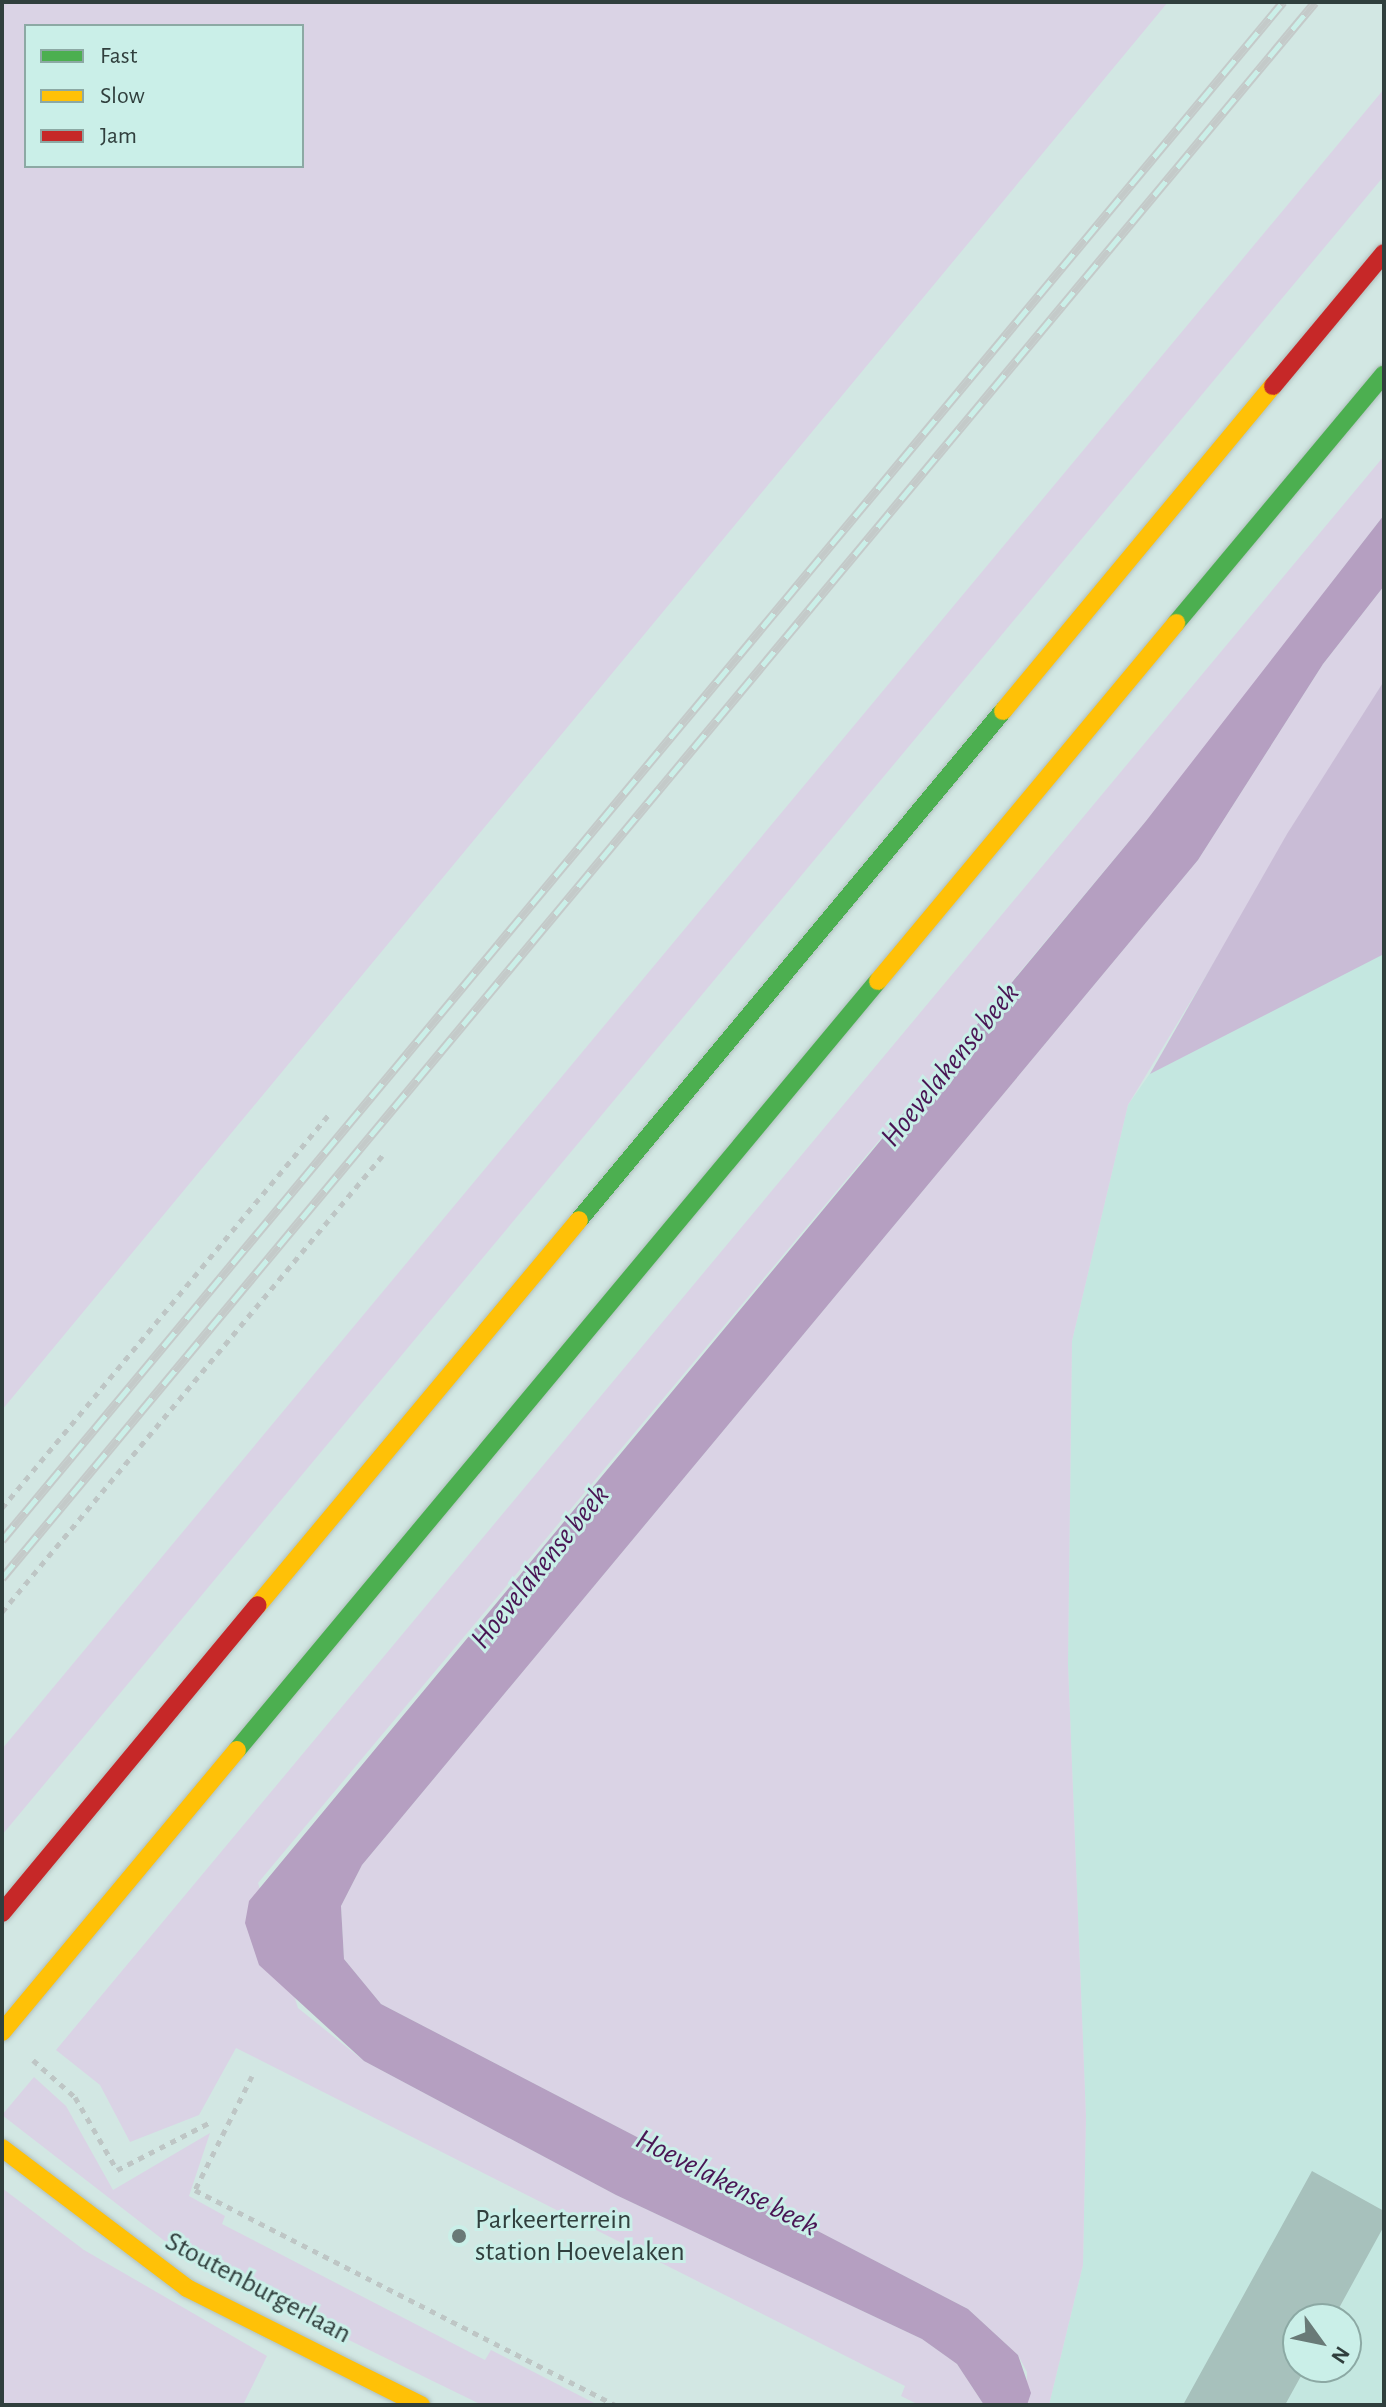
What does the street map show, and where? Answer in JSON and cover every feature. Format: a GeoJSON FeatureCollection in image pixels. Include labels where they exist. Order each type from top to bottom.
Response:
{"type":"FeatureCollection","features":[{"type":"Feature","properties":{"kind":"main road"},"geometry":{"type":"LineString","coordinates":[[2,1913],[1384,253]]}},
{"type":"Feature","properties":{"kind":"main road"},"geometry":{"type":"LineString","coordinates":[[2,2032],[1384,374]]}},
{"type":"Feature","properties":{"kind":"main road","name":"Stoutenburgerlaan"},"geometry":{"type":"LineString","coordinates":[[2,2148],[73,2206],[187,2288],[421,2405]]}},
{"type":"Feature","properties":{"kind":"path"},"geometry":{"type":"LineString","coordinates":[[2,1508],[330,1113]]}},
{"type":"Feature","properties":{"kind":"path"},"geometry":{"type":"LineString","coordinates":[[2,1612],[382,1156]]}},
{"type":"Feature","properties":{"kind":"path"},"geometry":{"type":"LineString","coordinates":[[23,2051],[75,2097],[117,2170],[209,2123]]}},
{"type":"Feature","properties":{"kind":"path"},"geometry":{"type":"LineString","coordinates":[[252,2076],[195,2190],[616,2405]]}},
{"type":"Feature","properties":{"kind":"shaded area"},"geometry":{"type":"Polygon","coordinates":[[[2,2],[1168,2],[2,1410],[2,2]]]}},
{"type":"Feature","properties":{"kind":"shaded area"},"geometry":{"type":"Polygon","coordinates":[[[1384,89],[1384,176],[2,1835],[2,1749],[1384,89]]]}},
{"type":"Feature","properties":{"kind":"shaded area"},"geometry":{"type":"Polygon","coordinates":[[[1384,456],[1384,515],[1167,796],[258,1883],[298,2008],[364,2061],[616,2195],[922,2339],[957,2364],[984,2405],[919,2405],[901,2396],[905,2386],[236,2048],[199,2115],[130,2142],[100,2085],[56,2050],[1384,456]]]}},
{"type":"Feature","properties":{"kind":"shaded area"},"geometry":{"type":"Polygon","coordinates":[[[1384,586],[1384,681],[1128,1105],[1072,1341],[1068,1664],[1086,2117],[1083,2265],[1049,2405],[1027,2405],[1027,2372],[1018,2355],[968,2309],[381,2004],[344,1959],[341,1906],[362,1865],[1198,860],[1323,664],[1384,586]]]}},
{"type":"Feature","properties":{"kind":"shaded area"},"geometry":{"type":"Polygon","coordinates":[[[1384,681],[1384,954],[1150,1074],[1287,834],[1384,681]]]}},
{"type":"Feature","properties":{"kind":"shaded area"},"geometry":{"type":"Polygon","coordinates":[[[1384,738],[1384,2405],[1049,2405],[1083,2265],[1086,2117],[1068,1664],[1072,1341],[1128,1105],[1384,738]]]}},
{"type":"Feature","properties":{"kind":"shaded area"},"geometry":{"type":"Polygon","coordinates":[[[34,2077],[66,2106],[113,2190],[210,2133],[189,2196],[225,2216],[222,2224],[485,2360],[491,2350],[598,2405],[482,2405],[197,2266],[2,2115],[34,2077]]]}},
{"type":"Feature","properties":{"kind":"shaded area"},"geometry":{"type":"Polygon","coordinates":[[[2,2188],[84,2250],[267,2356],[243,2405],[2,2405],[2,2188]]]}},
{"type":"Feature","properties":{"kind":"water","name":"Hoevelakense beek"},"geometry":{"type":"Polygon","coordinates":[[[1384,515],[1384,586],[1323,664],[1198,860],[362,1865],[341,1906],[344,1959],[381,2004],[968,2309],[1018,2355],[1031,2393],[1027,2405],[984,2405],[957,2364],[922,2339],[616,2195],[364,2061],[259,1965],[245,1923],[249,1901],[1146,821],[1384,515]]]}},
{"type":"Feature","properties":{"kind":"building"},"geometry":{"type":"Polygon","coordinates":[[[1312,2171],[1384,2211],[1384,2226],[1342,2303],[1282,2303],[1282,2383],[1297,2383],[1285,2405],[1183,2405],[1312,2171]]]}},
{"type":"Feature","properties":{"kind":"railway"},"geometry":{"type":"LineString","coordinates":[[2,1540],[1283,2]]}},
{"type":"Feature","properties":{"kind":"railway"},"geometry":{"type":"LineString","coordinates":[[2,1578],[1315,2]]}},
{"type":"Feature","properties":{"kind":"traffic: fast"},"geometry":{"type":"LineString","coordinates":[[1176,623],[1384,374]]}},
{"type":"Feature","properties":{"kind":"traffic: fast"},"geometry":{"type":"LineString","coordinates":[[579,1220],[1003,711]]}},
{"type":"Feature","properties":{"kind":"traffic: fast"},"geometry":{"type":"LineString","coordinates":[[237,1750],[878,981]]}},
{"type":"Feature","properties":{"kind":"traffic: slow"},"geometry":{"type":"LineString","coordinates":[[1003,711],[1273,386]]}},
{"type":"Feature","properties":{"kind":"traffic: slow"},"geometry":{"type":"LineString","coordinates":[[878,981],[1176,623]]}},
{"type":"Feature","properties":{"kind":"traffic: slow"},"geometry":{"type":"LineString","coordinates":[[258,1605],[579,1220]]}},
{"type":"Feature","properties":{"kind":"traffic: slow"},"geometry":{"type":"LineString","coordinates":[[2,2032],[237,1750]]}},
{"type":"Feature","properties":{"kind":"traffic: slow"},"geometry":{"type":"LineString","coordinates":[[2,2148],[187,2288],[421,2405]]}},
{"type":"Feature","properties":{"kind":"traffic: jam"},"geometry":{"type":"LineString","coordinates":[[1273,386],[1384,253]]}},
{"type":"Feature","properties":{"kind":"traffic: jam"},"geometry":{"type":"LineString","coordinates":[[2,1913],[258,1605]]}},
{"type":"Feature","properties":{"kind":"place","name":"Parkeerterrein station Hoevelaken"},"geometry":{"type":"Point","coordinates":[459,2236]}}]}
